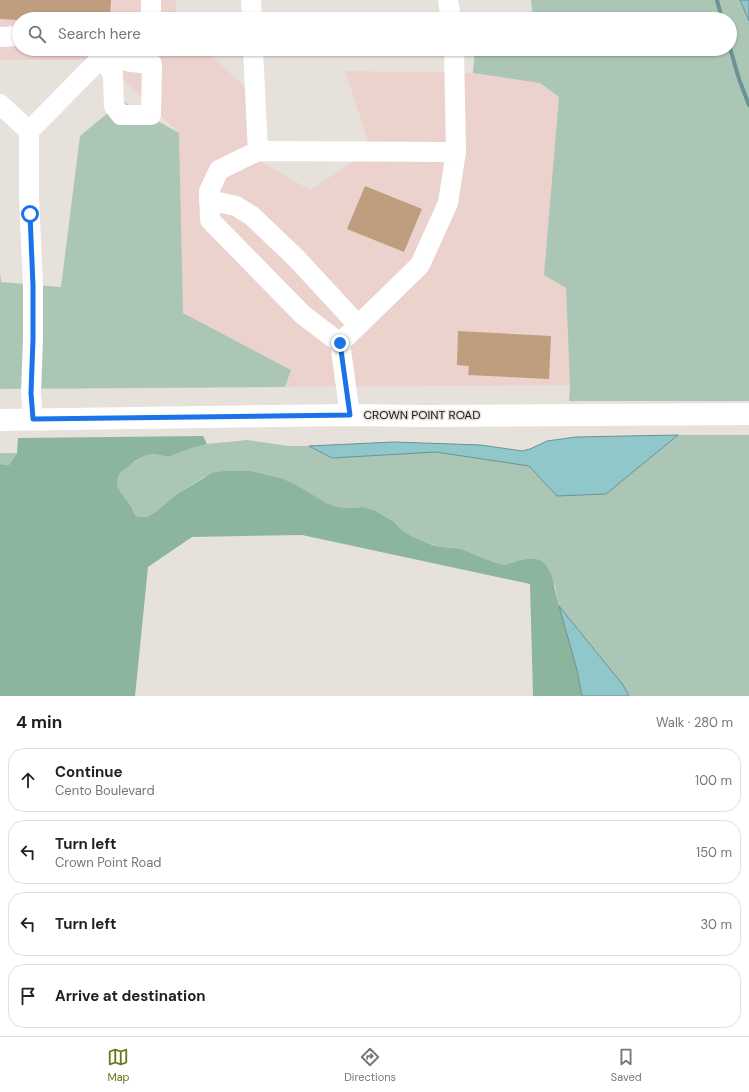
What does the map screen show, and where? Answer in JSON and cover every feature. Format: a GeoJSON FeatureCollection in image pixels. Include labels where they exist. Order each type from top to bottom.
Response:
{"type":"FeatureCollection","features":[{"type":"Feature","properties":{"kind":"main road","name":"CROWN POINT ROAD"},"geometry":{"type":"LineString","coordinates":[[0,420],[350,415],[749,414]]}},
{"type":"Feature","properties":{"kind":"street"},"geometry":{"type":"LineString","coordinates":[[151,0],[151,12]]}},
{"type":"Feature","properties":{"kind":"street"},"geometry":{"type":"LineString","coordinates":[[251,0],[252,12]]}},
{"type":"Feature","properties":{"kind":"street"},"geometry":{"type":"LineString","coordinates":[[448,0],[450,12]]}},
{"type":"Feature","properties":{"kind":"street"},"geometry":{"type":"LineString","coordinates":[[0,37],[12,36]]}},
{"type":"Feature","properties":{"kind":"street"},"geometry":{"type":"LineString","coordinates":[[33,419],[31,393],[33,286],[29,197],[29,131],[98,56]]}},
{"type":"Feature","properties":{"kind":"street"},"geometry":{"type":"LineString","coordinates":[[253,56],[258,151]]}},
{"type":"Feature","properties":{"kind":"street"},"geometry":{"type":"LineString","coordinates":[[340,343],[420,265],[448,203],[456,152],[454,56]]}},
{"type":"Feature","properties":{"kind":"street"},"geometry":{"type":"LineString","coordinates":[[0,104],[29,131]]}},
{"type":"Feature","properties":{"kind":"street"},"geometry":{"type":"LineString","coordinates":[[350,415],[340,343],[303,315],[210,220],[209,191],[219,170],[258,151],[456,152]]}},
{"type":"Feature","properties":{"kind":"street"},"geometry":{"type":"LineString","coordinates":[[209,200],[236,206],[252,216],[296,258],[358,326]]}},
{"type":"Feature","properties":{"kind":"shaded area"},"geometry":{"type":"Polygon","coordinates":[[[0,0],[176,0],[176,12],[12,12],[12,56],[212,56],[246,88],[249,155],[310,190],[371,150],[345,71],[473,73],[540,83],[560,97],[544,275],[566,288],[570,385],[285,387],[291,370],[183,313],[179,133],[102,60],[0,60],[0,0]]]}},
{"type":"Feature","properties":{"kind":"green space"},"geometry":{"type":"Polygon","coordinates":[[[531,0],[740,0],[749,22],[749,401],[569,401],[570,384],[566,288],[544,275],[559,97],[540,83],[473,73],[474,56],[737,56],[737,12],[532,12],[531,0]]]}},
{"type":"Feature","properties":{"kind":"green space"},"geometry":{"type":"Polygon","coordinates":[[[122,101],[179,133],[183,313],[291,370],[285,387],[0,389],[0,273],[1,282],[61,287],[80,136],[122,101]]]}},
{"type":"Feature","properties":{"kind":"green space"},"geometry":{"type":"Polygon","coordinates":[[[678,435],[749,435],[749,696],[629,696],[623,685],[559,606],[555,586],[527,559],[505,565],[461,549],[436,546],[413,537],[402,530],[393,521],[374,510],[363,507],[337,507],[326,503],[281,478],[251,471],[204,477],[177,494],[154,513],[145,517],[135,515],[131,506],[117,485],[120,473],[129,465],[147,455],[155,454],[168,457],[207,444],[247,440],[289,446],[309,446],[332,458],[436,452],[529,466],[557,495],[606,494],[678,435]]]}},
{"type":"Feature","properties":{"kind":"green space"},"geometry":{"type":"Polygon","coordinates":[[[203,436],[207,444],[168,457],[155,454],[147,455],[135,461],[120,473],[117,485],[131,506],[135,515],[145,517],[154,513],[177,494],[212,473],[224,471],[251,471],[281,478],[326,503],[337,507],[363,507],[374,510],[393,521],[402,530],[413,537],[435,546],[461,549],[505,565],[527,559],[536,559],[541,561],[546,565],[551,574],[577,670],[582,696],[533,696],[530,584],[302,535],[192,537],[148,567],[135,696],[0,696],[0,464],[9,465],[17,453],[18,438],[203,436]]]}},
{"type":"Feature","properties":{"kind":"green space"},"geometry":{"type":"Polygon","coordinates":[[[0,453],[17,453],[9,465],[0,464],[0,453]]]}},
{"type":"Feature","properties":{"kind":"water"},"geometry":{"type":"Polygon","coordinates":[[[740,0],[749,0],[749,21],[740,0]]]}},
{"type":"Feature","properties":{"kind":"water"},"geometry":{"type":"Polygon","coordinates":[[[678,435],[606,494],[557,496],[529,466],[436,452],[332,458],[309,446],[394,442],[481,445],[522,451],[547,441],[576,437],[678,435]]]}},
{"type":"Feature","properties":{"kind":"water"},"geometry":{"type":"Polygon","coordinates":[[[559,606],[623,685],[629,696],[582,696],[577,670],[559,606]]]}},
{"type":"Feature","properties":{"kind":"building"},"geometry":{"type":"Polygon","coordinates":[[[0,0],[111,0],[110,12],[12,12],[12,20],[0,19],[0,0]]]}},
{"type":"Feature","properties":{"kind":"building"},"geometry":{"type":"Polygon","coordinates":[[[365,186],[422,209],[404,252],[347,229],[365,186]]]}},
{"type":"Feature","properties":{"kind":"building"},"geometry":{"type":"Polygon","coordinates":[[[458,331],[551,336],[549,379],[468,375],[469,366],[457,365],[458,331]]]}},
{"type":"Feature","properties":{"kind":"waterway"},"geometry":{"type":"LineString","coordinates":[[717,0],[720,12]]}},
{"type":"Feature","properties":{"kind":"waterway"},"geometry":{"type":"LineString","coordinates":[[732,56],[749,105]]}},
{"type":"Feature","properties":{"kind":"route"},"geometry":{"type":"LineString","coordinates":[[30,214],[33,286],[31,393],[33,419],[350,415],[340,343]]}}]}
